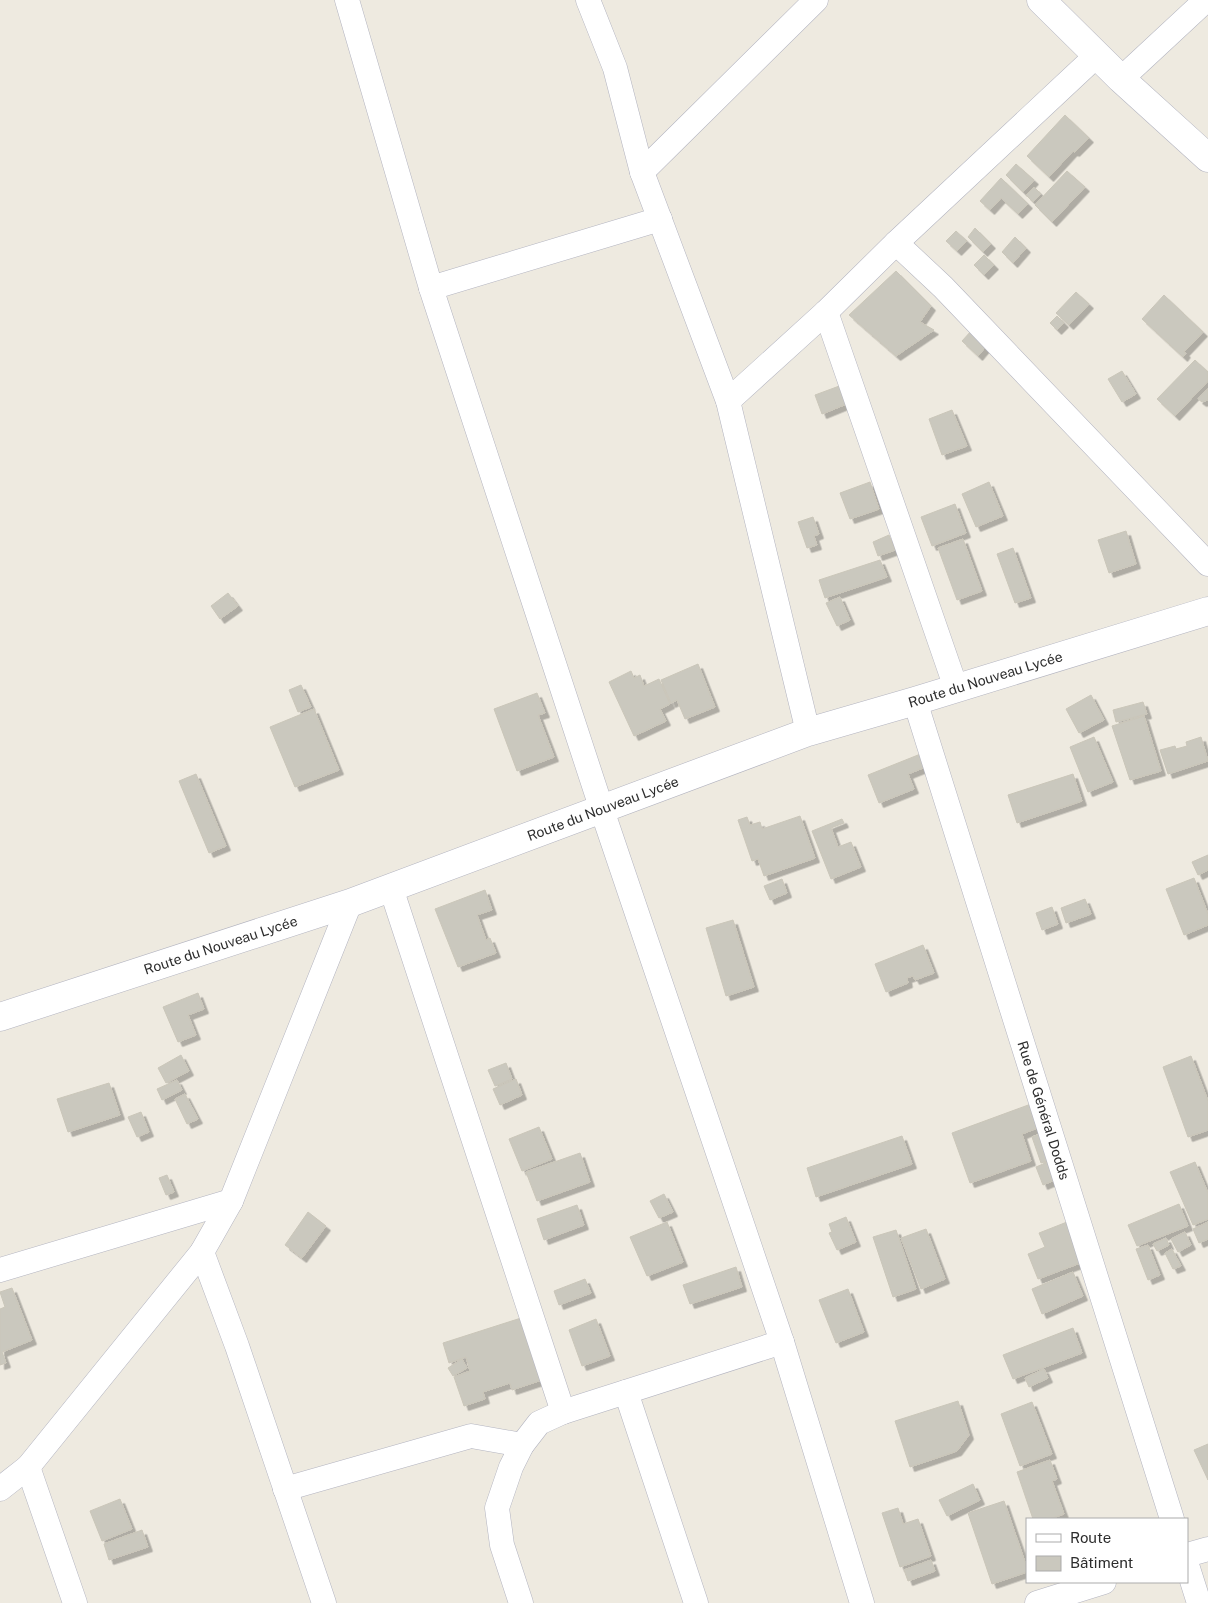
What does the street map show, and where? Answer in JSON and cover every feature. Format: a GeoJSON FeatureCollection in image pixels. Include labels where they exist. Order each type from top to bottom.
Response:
{"type":"FeatureCollection","features":[{"type":"Feature","properties":{"kind":"street"},"geometry":{"type":"LineString","coordinates":[[347,0],[431,288],[602,810],[782,1342],[862,1603]]}},
{"type":"Feature","properties":{"kind":"street"},"geometry":{"type":"LineString","coordinates":[[588,0],[615,68],[642,172],[728,401],[808,732]]}},
{"type":"Feature","properties":{"kind":"street"},"geometry":{"type":"LineString","coordinates":[[642,172],[816,0]]}},
{"type":"Feature","properties":{"kind":"street"},"geometry":{"type":"LineString","coordinates":[[1042,0],[1121,80],[1208,158]]}},
{"type":"Feature","properties":{"kind":"street"},"geometry":{"type":"LineString","coordinates":[[1121,80],[1206,0]]}},
{"type":"Feature","properties":{"kind":"street"},"geometry":{"type":"LineString","coordinates":[[728,401],[826,312],[896,243],[1096,56]]}},
{"type":"Feature","properties":{"kind":"street"},"geometry":{"type":"LineString","coordinates":[[431,288],[660,219]]}},
{"type":"Feature","properties":{"kind":"street"},"geometry":{"type":"LineString","coordinates":[[896,243],[944,287],[1208,564]]}},
{"type":"Feature","properties":{"kind":"street"},"geometry":{"type":"LineString","coordinates":[[826,312],[956,688]]}},
{"type":"Feature","properties":{"kind":"street","name":"Route du Nouveau Lycée"},"geometry":{"type":"LineString","coordinates":[[0,1017],[350,903],[808,732],[1207,616]]}},
{"type":"Feature","properties":{"kind":"street","name":"Rue de Général Dodds"},"geometry":{"type":"LineString","coordinates":[[915,701],[1172,1518]]}},
{"type":"Feature","properties":{"kind":"street"},"geometry":{"type":"LineString","coordinates":[[391,888],[563,1412]]}},
{"type":"Feature","properties":{"kind":"street"},"geometry":{"type":"LineString","coordinates":[[0,1489],[28,1467],[202,1252],[232,1201],[350,903]]}},
{"type":"Feature","properties":{"kind":"street"},"geometry":{"type":"LineString","coordinates":[[0,1270],[232,1201]]}},
{"type":"Feature","properties":{"kind":"street"},"geometry":{"type":"LineString","coordinates":[[202,1252],[237,1346],[324,1603]]}},
{"type":"Feature","properties":{"kind":"street"},"geometry":{"type":"LineString","coordinates":[[521,1603],[502,1545],[497,1508],[511,1467],[522,1445],[540,1423],[563,1412],[782,1342]]}},
{"type":"Feature","properties":{"kind":"street"},"geometry":{"type":"LineString","coordinates":[[626,1392],[696,1603]]}},
{"type":"Feature","properties":{"kind":"street"},"geometry":{"type":"LineString","coordinates":[[286,1489],[471,1436],[522,1445]]}},
{"type":"Feature","properties":{"kind":"street"},"geometry":{"type":"LineString","coordinates":[[28,1467],[75,1603]]}},
{"type":"Feature","properties":{"kind":"street"},"geometry":{"type":"LineString","coordinates":[[1188,1556],[1208,1549]]}},
{"type":"Feature","properties":{"kind":"street"},"geometry":{"type":"LineString","coordinates":[[1188,1568],[1199,1603]]}},
{"type":"Feature","properties":{"kind":"street"},"geometry":{"type":"LineString","coordinates":[[1037,1603],[1101,1583]]}},
{"type":"Feature","properties":{"kind":"building"},"geometry":{"type":"Polygon","coordinates":[[[1065,115],[1089,138],[1075,152],[1073,151],[1049,177],[1027,156],[1065,115]]]}},
{"type":"Feature","properties":{"kind":"building"},"geometry":{"type":"Polygon","coordinates":[[[1016,164],[1034,180],[1023,192],[1006,175],[1016,164]]]}},
{"type":"Feature","properties":{"kind":"building"},"geometry":{"type":"Polygon","coordinates":[[[1067,171],[1085,187],[1052,222],[1035,205],[1067,171]]]}},
{"type":"Feature","properties":{"kind":"building"},"geometry":{"type":"Polygon","coordinates":[[[1001,178],[1028,204],[1018,214],[1001,198],[990,210],[980,201],[1001,178]]]}},
{"type":"Feature","properties":{"kind":"building"},"geometry":{"type":"Polygon","coordinates":[[[1034,187],[1041,194],[1033,202],[1026,195],[1034,187]]]}},
{"type":"Feature","properties":{"kind":"building"},"geometry":{"type":"Polygon","coordinates":[[[975,228],[991,244],[983,252],[968,237],[975,228]]]}},
{"type":"Feature","properties":{"kind":"building"},"geometry":{"type":"Polygon","coordinates":[[[956,231],[967,241],[957,251],[946,241],[956,231]]]}},
{"type":"Feature","properties":{"kind":"building"},"geometry":{"type":"Polygon","coordinates":[[[1015,237],[1026,248],[1013,263],[1002,252],[1015,237]]]}},
{"type":"Feature","properties":{"kind":"building"},"geometry":{"type":"Polygon","coordinates":[[[984,255],[994,265],[984,275],[974,265],[984,255]]]}},
{"type":"Feature","properties":{"kind":"building"},"geometry":{"type":"Polygon","coordinates":[[[896,271],[931,306],[920,322],[934,330],[896,356],[849,315],[896,271]]]}},
{"type":"Feature","properties":{"kind":"building"},"geometry":{"type":"Polygon","coordinates":[[[1076,292],[1089,304],[1069,325],[1056,313],[1076,292]]]}},
{"type":"Feature","properties":{"kind":"building"},"geometry":{"type":"Polygon","coordinates":[[[1164,295],[1203,332],[1184,352],[1186,353],[1183,357],[1142,319],[1164,295]]]}},
{"type":"Feature","properties":{"kind":"building"},"geometry":{"type":"Polygon","coordinates":[[[1057,316],[1064,323],[1057,330],[1050,323],[1057,316]]]}},
{"type":"Feature","properties":{"kind":"building"},"geometry":{"type":"Polygon","coordinates":[[[972,330],[988,344],[978,356],[962,341],[972,330]]]}},
{"type":"Feature","properties":{"kind":"building"},"geometry":{"type":"Polygon","coordinates":[[[1195,360],[1208,372],[1208,381],[1175,416],[1157,399],[1195,360]]]}},
{"type":"Feature","properties":{"kind":"building"},"geometry":{"type":"Polygon","coordinates":[[[1122,371],[1136,394],[1122,402],[1108,379],[1122,371]]]}},
{"type":"Feature","properties":{"kind":"building"},"geometry":{"type":"Polygon","coordinates":[[[842,385],[849,403],[822,414],[815,395],[842,385]]]}},
{"type":"Feature","properties":{"kind":"building"},"geometry":{"type":"Polygon","coordinates":[[[1208,388],[1208,400],[1202,402],[1198,399],[1208,388]]]}},
{"type":"Feature","properties":{"kind":"building"},"geometry":{"type":"Polygon","coordinates":[[[952,410],[967,446],[942,455],[929,419],[952,410]]]}},
{"type":"Feature","properties":{"kind":"building"},"geometry":{"type":"Polygon","coordinates":[[[870,482],[879,509],[850,519],[840,493],[870,482]]]}},
{"type":"Feature","properties":{"kind":"building"},"geometry":{"type":"Polygon","coordinates":[[[989,482],[1003,516],[976,527],[962,494],[989,482]]]}},
{"type":"Feature","properties":{"kind":"building"},"geometry":{"type":"Polygon","coordinates":[[[955,504],[966,533],[932,546],[921,517],[955,504]]]}},
{"type":"Feature","properties":{"kind":"building"},"geometry":{"type":"Polygon","coordinates":[[[813,517],[819,534],[814,536],[817,545],[807,548],[798,522],[813,517]]]}},
{"type":"Feature","properties":{"kind":"building"},"geometry":{"type":"Polygon","coordinates":[[[1126,531],[1136,564],[1109,573],[1098,540],[1126,531]]]}},
{"type":"Feature","properties":{"kind":"building"},"geometry":{"type":"Polygon","coordinates":[[[889,535],[895,550],[878,556],[873,542],[889,535]]]}},
{"type":"Feature","properties":{"kind":"building"},"geometry":{"type":"Polygon","coordinates":[[[963,539],[982,591],[957,600],[938,548],[963,539]]]}},
{"type":"Feature","properties":{"kind":"building"},"geometry":{"type":"Polygon","coordinates":[[[1013,548],[1031,598],[1015,603],[997,554],[1013,548]]]}},
{"type":"Feature","properties":{"kind":"building"},"geometry":{"type":"Polygon","coordinates":[[[880,560],[887,577],[825,598],[819,580],[880,560]]]}},
{"type":"Feature","properties":{"kind":"building"},"geometry":{"type":"Polygon","coordinates":[[[228,593],[238,606],[220,619],[211,606],[228,593]]]}},
{"type":"Feature","properties":{"kind":"building"},"geometry":{"type":"Polygon","coordinates":[[[840,597],[850,620],[837,626],[826,603],[840,597]]]}},
{"type":"Feature","properties":{"kind":"building"},"geometry":{"type":"Polygon","coordinates":[[[698,664],[715,707],[685,719],[677,700],[671,703],[661,680],[698,664]]]}},
{"type":"Feature","properties":{"kind":"building"},"geometry":{"type":"Polygon","coordinates":[[[631,671],[634,678],[640,675],[644,686],[659,679],[670,704],[660,709],[666,721],[634,736],[609,682],[631,671]]]}},
{"type":"Feature","properties":{"kind":"building"},"geometry":{"type":"Polygon","coordinates":[[[301,685],[311,707],[298,712],[289,690],[301,685]]]}},
{"type":"Feature","properties":{"kind":"building"},"geometry":{"type":"Polygon","coordinates":[[[537,693],[545,713],[538,715],[554,757],[517,771],[494,709],[537,693]]]}},
{"type":"Feature","properties":{"kind":"building"},"geometry":{"type":"Polygon","coordinates":[[[1091,695],[1104,720],[1079,733],[1066,709],[1091,695]]]}},
{"type":"Feature","properties":{"kind":"building"},"geometry":{"type":"Polygon","coordinates":[[[1143,702],[1147,714],[1116,722],[1113,710],[1143,702]]]}},
{"type":"Feature","properties":{"kind":"building"},"geometry":{"type":"Polygon","coordinates":[[[314,709],[339,770],[295,787],[270,727],[314,709]]]}},
{"type":"Feature","properties":{"kind":"building"},"geometry":{"type":"Polygon","coordinates":[[[1144,716],[1161,771],[1130,780],[1112,726],[1144,716]]]}},
{"type":"Feature","properties":{"kind":"building"},"geometry":{"type":"Polygon","coordinates":[[[1094,737],[1113,782],[1088,792],[1070,747],[1094,737]]]}},
{"type":"Feature","properties":{"kind":"building"},"geometry":{"type":"Polygon","coordinates":[[[1201,737],[1208,761],[1168,774],[1160,750],[1175,746],[1176,749],[1187,746],[1186,742],[1201,737]]]}},
{"type":"Feature","properties":{"kind":"building"},"geometry":{"type":"Polygon","coordinates":[[[923,753],[928,766],[908,774],[914,789],[879,803],[868,775],[923,753]]]}},
{"type":"Feature","properties":{"kind":"building"},"geometry":{"type":"Polygon","coordinates":[[[196,774],[226,846],[209,853],[179,781],[196,774]]]}},
{"type":"Feature","properties":{"kind":"building"},"geometry":{"type":"Polygon","coordinates":[[[1073,774],[1082,801],[1017,823],[1008,795],[1073,774]]]}},
{"type":"Feature","properties":{"kind":"building"},"geometry":{"type":"Polygon","coordinates":[[[800,816],[815,858],[764,876],[758,859],[752,861],[738,820],[747,817],[750,825],[760,822],[762,829],[800,816]]]}},
{"type":"Feature","properties":{"kind":"building"},"geometry":{"type":"Polygon","coordinates":[[[842,819],[844,823],[831,828],[838,847],[851,842],[861,867],[831,879],[812,831],[842,819]]]}},
{"type":"Feature","properties":{"kind":"building"},"geometry":{"type":"Polygon","coordinates":[[[1208,855],[1208,870],[1198,875],[1192,862],[1208,855]]]}},
{"type":"Feature","properties":{"kind":"building"},"geometry":{"type":"Polygon","coordinates":[[[1194,878],[1208,914],[1208,925],[1184,935],[1166,889],[1194,878]]]}},
{"type":"Feature","properties":{"kind":"building"},"geometry":{"type":"Polygon","coordinates":[[[782,879],[787,893],[770,900],[764,886],[782,879]]]}},
{"type":"Feature","properties":{"kind":"building"},"geometry":{"type":"Polygon","coordinates":[[[485,890],[492,910],[477,915],[486,940],[490,938],[496,953],[458,967],[435,909],[485,890]]]}},
{"type":"Feature","properties":{"kind":"building"},"geometry":{"type":"Polygon","coordinates":[[[1085,899],[1091,914],[1066,923],[1061,908],[1085,899]]]}},
{"type":"Feature","properties":{"kind":"building"},"geometry":{"type":"Polygon","coordinates":[[[1052,907],[1058,924],[1042,930],[1036,913],[1052,907]]]}},
{"type":"Feature","properties":{"kind":"building"},"geometry":{"type":"Polygon","coordinates":[[[733,920],[754,987],[726,996],[706,928],[733,920]]]}},
{"type":"Feature","properties":{"kind":"building"},"geometry":{"type":"Polygon","coordinates":[[[923,945],[934,973],[915,980],[913,976],[907,978],[908,983],[886,992],[875,964],[923,945]]]}},
{"type":"Feature","properties":{"kind":"building"},"geometry":{"type":"Polygon","coordinates":[[[198,993],[204,1009],[188,1015],[196,1035],[178,1042],[163,1007],[198,993]]]}},
{"type":"Feature","properties":{"kind":"building"},"geometry":{"type":"Polygon","coordinates":[[[181,1055],[189,1071],[166,1083],[158,1068],[181,1055]]]}},
{"type":"Feature","properties":{"kind":"building"},"geometry":{"type":"Polygon","coordinates":[[[1191,1056],[1208,1101],[1208,1130],[1188,1137],[1163,1067],[1191,1056]]]}},
{"type":"Feature","properties":{"kind":"building"},"geometry":{"type":"Polygon","coordinates":[[[506,1063],[512,1079],[495,1086],[488,1070],[506,1063]]]}},
{"type":"Feature","properties":{"kind":"building"},"geometry":{"type":"Polygon","coordinates":[[[516,1079],[522,1095],[500,1105],[493,1089],[516,1079]]]}},
{"type":"Feature","properties":{"kind":"building"},"geometry":{"type":"Polygon","coordinates":[[[177,1080],[182,1090],[162,1100],[157,1089],[177,1080]]]}},
{"type":"Feature","properties":{"kind":"building"},"geometry":{"type":"Polygon","coordinates":[[[109,1083],[120,1115],[68,1132],[57,1099],[109,1083]]]}},
{"type":"Feature","properties":{"kind":"building"},"geometry":{"type":"Polygon","coordinates":[[[185,1094],[198,1119],[187,1124],[175,1099],[185,1094]]]}},
{"type":"Feature","properties":{"kind":"building"},"geometry":{"type":"Polygon","coordinates":[[[1031,1104],[1040,1127],[1022,1134],[1031,1161],[970,1183],[952,1133],[1031,1104]]]}},
{"type":"Feature","properties":{"kind":"building"},"geometry":{"type":"Polygon","coordinates":[[[141,1112],[149,1132],[137,1137],[128,1117],[141,1112]]]}},
{"type":"Feature","properties":{"kind":"building"},"geometry":{"type":"Polygon","coordinates":[[[539,1127],[552,1159],[522,1171],[509,1139],[539,1127]]]}},
{"type":"Feature","properties":{"kind":"building"},"geometry":{"type":"Polygon","coordinates":[[[1045,1132],[1054,1159],[1041,1163],[1032,1137],[1045,1132]]]}},
{"type":"Feature","properties":{"kind":"building"},"geometry":{"type":"Polygon","coordinates":[[[902,1136],[912,1164],[816,1197],[807,1168],[902,1136]]]}},
{"type":"Feature","properties":{"kind":"building"},"geometry":{"type":"Polygon","coordinates":[[[580,1153],[590,1182],[537,1201],[526,1172],[580,1153]]]}},
{"type":"Feature","properties":{"kind":"building"},"geometry":{"type":"Polygon","coordinates":[[[1050,1161],[1057,1179],[1043,1185],[1036,1167],[1050,1161]]]}},
{"type":"Feature","properties":{"kind":"building"},"geometry":{"type":"Polygon","coordinates":[[[1195,1162],[1208,1193],[1208,1219],[1193,1225],[1170,1172],[1195,1162]]]}},
{"type":"Feature","properties":{"kind":"building"},"geometry":{"type":"Polygon","coordinates":[[[167,1175],[174,1192],[166,1195],[159,1178],[167,1175]]]}},
{"type":"Feature","properties":{"kind":"building"},"geometry":{"type":"Polygon","coordinates":[[[664,1194],[673,1212],[659,1218],[650,1201],[664,1194]]]}},
{"type":"Feature","properties":{"kind":"building"},"geometry":{"type":"Polygon","coordinates":[[[1179,1204],[1188,1226],[1137,1246],[1128,1225],[1179,1204]]]}},
{"type":"Feature","properties":{"kind":"building"},"geometry":{"type":"Polygon","coordinates":[[[577,1205],[584,1225],[544,1240],[537,1219],[577,1205]]]}},
{"type":"Feature","properties":{"kind":"building"},"geometry":{"type":"Polygon","coordinates":[[[308,1212],[326,1226],[302,1258],[285,1245],[308,1212]]]}},
{"type":"Feature","properties":{"kind":"building"},"geometry":{"type":"Polygon","coordinates":[[[846,1217],[856,1242],[837,1250],[829,1233],[832,1232],[829,1224],[846,1217]]]}},
{"type":"Feature","properties":{"kind":"building"},"geometry":{"type":"Polygon","coordinates":[[[667,1222],[683,1262],[647,1276],[630,1237],[667,1222]]]}},
{"type":"Feature","properties":{"kind":"building"},"geometry":{"type":"Polygon","coordinates":[[[1067,1222],[1083,1262],[1038,1279],[1028,1254],[1045,1247],[1039,1233],[1067,1222]]]}},
{"type":"Feature","properties":{"kind":"building"},"geometry":{"type":"Polygon","coordinates":[[[1208,1222],[1208,1239],[1199,1243],[1193,1229],[1208,1222]]]}},
{"type":"Feature","properties":{"kind":"building"},"geometry":{"type":"Polygon","coordinates":[[[926,1229],[945,1279],[921,1289],[901,1238],[926,1229]]]}},
{"type":"Feature","properties":{"kind":"building"},"geometry":{"type":"Polygon","coordinates":[[[896,1230],[916,1289],[893,1297],[873,1237],[896,1230]]]}},
{"type":"Feature","properties":{"kind":"building"},"geometry":{"type":"Polygon","coordinates":[[[1185,1232],[1191,1245],[1178,1252],[1171,1239],[1185,1232]]]}},
{"type":"Feature","properties":{"kind":"building"},"geometry":{"type":"Polygon","coordinates":[[[1166,1238],[1169,1245],[1157,1251],[1153,1244],[1166,1238]]]}},
{"type":"Feature","properties":{"kind":"building"},"geometry":{"type":"Polygon","coordinates":[[[1148,1245],[1160,1275],[1148,1280],[1136,1249],[1148,1245]]]}},
{"type":"Feature","properties":{"kind":"building"},"geometry":{"type":"Polygon","coordinates":[[[1172,1249],[1181,1266],[1173,1269],[1165,1253],[1172,1249]]]}},
{"type":"Feature","properties":{"kind":"building"},"geometry":{"type":"Polygon","coordinates":[[[736,1267],[742,1287],[690,1304],[683,1285],[736,1267]]]}},
{"type":"Feature","properties":{"kind":"building"},"geometry":{"type":"Polygon","coordinates":[[[1073,1272],[1083,1296],[1042,1314],[1032,1289],[1073,1272]]]}},
{"type":"Feature","properties":{"kind":"building"},"geometry":{"type":"Polygon","coordinates":[[[585,1279],[591,1293],[559,1305],[554,1291],[585,1279]]]}},
{"type":"Feature","properties":{"kind":"building"},"geometry":{"type":"Polygon","coordinates":[[[12,1288],[32,1340],[2,1352],[6,1363],[0,1365],[0,1309],[5,1307],[0,1292],[12,1288]]]}},
{"type":"Feature","properties":{"kind":"building"},"geometry":{"type":"Polygon","coordinates":[[[848,1289],[864,1332],[836,1343],[819,1300],[848,1289]]]}},
{"type":"Feature","properties":{"kind":"building"},"geometry":{"type":"Polygon","coordinates":[[[521,1318],[542,1380],[512,1390],[510,1383],[483,1392],[485,1399],[464,1406],[454,1377],[470,1371],[466,1357],[449,1363],[443,1343],[521,1318]]]}},
{"type":"Feature","properties":{"kind":"building"},"geometry":{"type":"Polygon","coordinates":[[[596,1319],[610,1356],[582,1366],[569,1330],[596,1319]]]}},
{"type":"Feature","properties":{"kind":"building"},"geometry":{"type":"Polygon","coordinates":[[[1073,1328],[1082,1353],[1013,1379],[1003,1355],[1073,1328]]]}},
{"type":"Feature","properties":{"kind":"building"},"geometry":{"type":"Polygon","coordinates":[[[462,1359],[467,1368],[453,1376],[448,1368],[462,1359]]]}},
{"type":"Feature","properties":{"kind":"building"},"geometry":{"type":"Polygon","coordinates":[[[1044,1369],[1048,1378],[1029,1387],[1025,1378],[1044,1369]]]}},
{"type":"Feature","properties":{"kind":"building"},"geometry":{"type":"Polygon","coordinates":[[[958,1401],[969,1435],[957,1451],[910,1467],[895,1421],[958,1401]]]}},
{"type":"Feature","properties":{"kind":"building"},"geometry":{"type":"Polygon","coordinates":[[[1032,1402],[1052,1454],[1020,1466],[1001,1414],[1032,1402]]]}},
{"type":"Feature","properties":{"kind":"building"},"geometry":{"type":"Polygon","coordinates":[[[1208,1444],[1208,1480],[1194,1450],[1208,1444]]]}},
{"type":"Feature","properties":{"kind":"building"},"geometry":{"type":"Polygon","coordinates":[[[1050,1460],[1057,1479],[1052,1481],[1064,1514],[1053,1518],[1033,1518],[1017,1472],[1050,1460]]]}},
{"type":"Feature","properties":{"kind":"building"},"geometry":{"type":"Polygon","coordinates":[[[973,1484],[980,1500],[947,1516],[939,1500],[973,1484]]]}},
{"type":"Feature","properties":{"kind":"building"},"geometry":{"type":"Polygon","coordinates":[[[120,1499],[132,1529],[102,1541],[90,1511],[120,1499]]]}},
{"type":"Feature","properties":{"kind":"building"},"geometry":{"type":"Polygon","coordinates":[[[1004,1501],[1026,1565],[1026,1572],[992,1584],[968,1513],[1004,1501]]]}},
{"type":"Feature","properties":{"kind":"building"},"geometry":{"type":"Polygon","coordinates":[[[898,1508],[903,1524],[918,1519],[931,1556],[900,1567],[882,1513],[898,1508]]]}},
{"type":"Feature","properties":{"kind":"building"},"geometry":{"type":"Polygon","coordinates":[[[142,1530],[148,1547],[109,1560],[104,1544],[142,1530]]]}},
{"type":"Feature","properties":{"kind":"building"},"geometry":{"type":"Polygon","coordinates":[[[931,1560],[935,1571],[908,1581],[904,1570],[931,1560]]]}}]}
